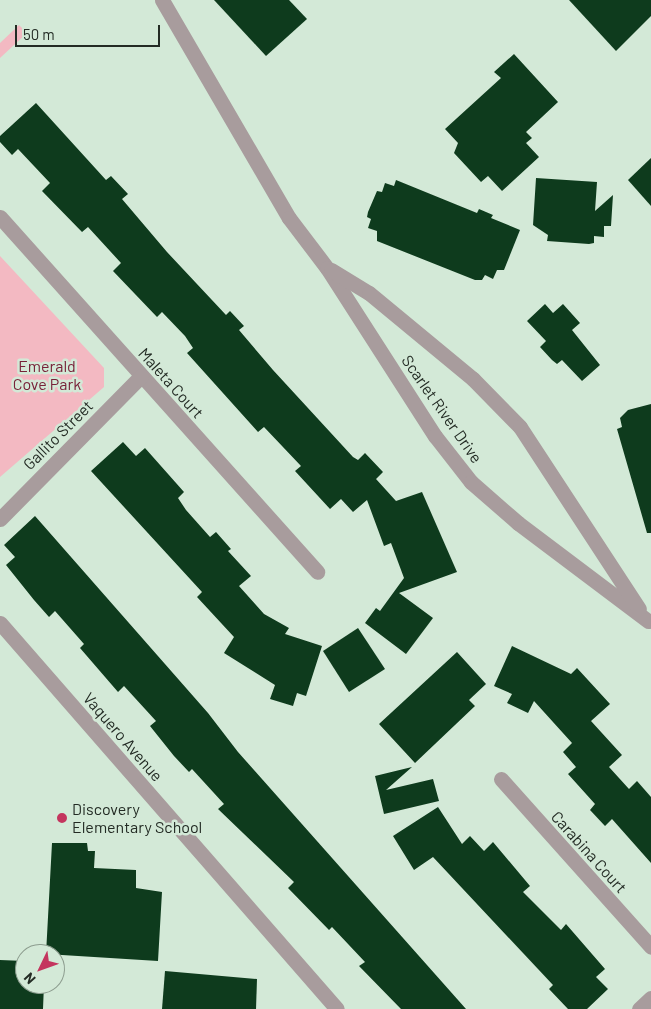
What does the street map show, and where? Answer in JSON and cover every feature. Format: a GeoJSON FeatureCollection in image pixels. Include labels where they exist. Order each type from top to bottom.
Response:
{"type":"FeatureCollection","features":[{"type":"Feature","properties":{"kind":"street","name":"Scarlet River Drive"},"geometry":{"type":"LineString","coordinates":[[162,0],[289,218],[328,268],[435,436],[471,482],[518,523],[649,623]]}},
{"type":"Feature","properties":{"kind":"street","name":"Maleta Court"},"geometry":{"type":"LineString","coordinates":[[0,217],[317,572]]}},
{"type":"Feature","properties":{"kind":"street","name":"Scarlet River Drive"},"geometry":{"type":"LineString","coordinates":[[328,268],[369,293],[472,379],[520,428],[649,623]]}},
{"type":"Feature","properties":{"kind":"street","name":"Gallito Street"},"geometry":{"type":"LineString","coordinates":[[0,519],[142,376]]}},
{"type":"Feature","properties":{"kind":"street","name":"Vaquero Avenue"},"geometry":{"type":"LineString","coordinates":[[0,623],[337,1009]]}},
{"type":"Feature","properties":{"kind":"street","name":"Carabina Court"},"geometry":{"type":"LineString","coordinates":[[501,779],[651,947]]}},
{"type":"Feature","properties":{"kind":"street"},"geometry":{"type":"LineString","coordinates":[[639,1009],[651,998]]}},
{"type":"Feature","properties":{"kind":"green space"},"geometry":{"type":"Polygon","coordinates":[[[19,25],[27,33],[0,58],[0,43],[19,25]]]}},
{"type":"Feature","properties":{"kind":"green space","name":"Emerald Cove Park"},"geometry":{"type":"Polygon","coordinates":[[[0,256],[104,368],[104,387],[0,477],[0,256]]]}},
{"type":"Feature","properties":{"kind":"building"},"geometry":{"type":"Polygon","coordinates":[[[214,0],[289,0],[307,19],[266,56],[214,0]]]}},
{"type":"Feature","properties":{"kind":"building"},"geometry":{"type":"Polygon","coordinates":[[[569,0],[651,0],[651,16],[616,51],[569,0]]]}},
{"type":"Feature","properties":{"kind":"building"},"geometry":{"type":"Polygon","coordinates":[[[514,54],[558,102],[526,132],[532,138],[526,143],[539,157],[502,191],[488,176],[481,182],[454,153],[458,143],[445,129],[501,78],[494,72],[514,54]]]}},
{"type":"Feature","properties":{"kind":"building"},"geometry":{"type":"Polygon","coordinates":[[[36,103],[106,180],[111,176],[128,194],[122,199],[167,252],[226,315],[230,311],[244,326],[239,330],[353,457],[358,460],[365,453],[383,472],[376,479],[396,501],[422,492],[457,572],[399,593],[433,618],[406,654],[365,623],[376,608],[380,611],[404,578],[391,543],[384,546],[367,500],[353,512],[341,499],[330,509],[295,471],[301,466],[264,427],[258,432],[187,353],[193,348],[185,336],[162,312],[157,317],[113,271],[121,263],[88,227],[82,232],[42,191],[50,183],[18,149],[12,155],[0,142],[0,136],[36,103]]]}},
{"type":"Feature","properties":{"kind":"building"},"geometry":{"type":"Polygon","coordinates":[[[651,158],[651,206],[628,180],[651,158]]]}},
{"type":"Feature","properties":{"kind":"building"},"geometry":{"type":"Polygon","coordinates":[[[536,178],[597,182],[595,211],[613,195],[611,226],[604,226],[604,237],[594,236],[594,243],[589,244],[547,241],[548,235],[533,225],[536,178]]]}},
{"type":"Feature","properties":{"kind":"building"},"geometry":{"type":"Polygon","coordinates":[[[396,180],[477,213],[479,209],[493,215],[491,218],[520,230],[504,270],[497,270],[493,279],[485,275],[482,280],[475,280],[377,241],[377,231],[368,228],[371,219],[367,217],[368,212],[377,191],[382,192],[385,183],[394,186],[396,180]]]}},
{"type":"Feature","properties":{"kind":"building"},"geometry":{"type":"Polygon","coordinates":[[[545,304],[553,313],[563,304],[580,323],[572,330],[600,365],[582,381],[562,360],[557,364],[540,347],[546,341],[527,321],[545,304]]]}},
{"type":"Feature","properties":{"kind":"building"},"geometry":{"type":"Polygon","coordinates":[[[651,404],[651,533],[647,533],[617,429],[622,427],[620,418],[628,410],[651,404]]]}},
{"type":"Feature","properties":{"kind":"building"},"geometry":{"type":"Polygon","coordinates":[[[123,442],[136,456],[145,448],[184,492],[178,498],[186,510],[210,537],[216,532],[231,549],[228,551],[251,576],[239,586],[264,614],[289,628],[285,634],[322,646],[306,696],[297,693],[293,706],[270,699],[275,685],[224,653],[234,637],[197,597],[202,592],[91,471],[123,442]]]}},
{"type":"Feature","properties":{"kind":"building"},"geometry":{"type":"Polygon","coordinates":[[[35,516],[208,713],[238,752],[466,1009],[401,1009],[359,966],[365,962],[332,927],[329,930],[288,888],[294,882],[218,809],[224,804],[192,769],[189,772],[150,726],[156,721],[124,686],[118,692],[80,648],[84,644],[55,611],[49,617],[34,600],[6,565],[15,557],[4,545],[35,516]]]}},
{"type":"Feature","properties":{"kind":"building"},"geometry":{"type":"Polygon","coordinates":[[[358,628],[385,669],[349,692],[323,651],[358,628]]]}},
{"type":"Feature","properties":{"kind":"building"},"geometry":{"type":"Polygon","coordinates":[[[512,646],[571,674],[577,668],[610,704],[591,721],[622,755],[609,767],[629,789],[637,781],[651,797],[651,863],[612,819],[605,826],[590,810],[595,804],[568,774],[576,767],[563,752],[572,743],[534,701],[528,713],[507,703],[512,694],[494,686],[512,646]]]}},
{"type":"Feature","properties":{"kind":"building"},"geometry":{"type":"Polygon","coordinates":[[[457,652],[486,684],[469,700],[475,706],[415,763],[379,724],[457,652]]]}},
{"type":"Feature","properties":{"kind":"building"},"geometry":{"type":"Polygon","coordinates":[[[412,767],[386,790],[433,779],[439,801],[384,814],[375,776],[412,767]]]}},
{"type":"Feature","properties":{"kind":"building"},"geometry":{"type":"Polygon","coordinates":[[[438,807],[462,844],[470,836],[484,851],[493,842],[530,886],[523,892],[561,930],[566,924],[605,969],[596,977],[608,989],[587,1009],[568,1009],[549,989],[553,985],[433,857],[414,870],[393,836],[438,807]]]}},
{"type":"Feature","properties":{"kind":"building"},"geometry":{"type":"Polygon","coordinates":[[[52,843],[87,843],[88,851],[95,851],[94,868],[136,870],[136,888],[162,892],[158,961],[65,955],[65,944],[47,944],[52,843]]]}},
{"type":"Feature","properties":{"kind":"building"},"geometry":{"type":"Polygon","coordinates":[[[0,960],[15,961],[15,994],[44,994],[43,1009],[0,1009],[0,960]]]}},
{"type":"Feature","properties":{"kind":"building"},"geometry":{"type":"Polygon","coordinates":[[[165,971],[257,979],[256,1009],[162,1009],[165,971]]]}},
{"type":"Feature","properties":{"kind":"place","name":"Discovery Elementary School"},"geometry":{"type":"Point","coordinates":[62,818]}}]}
